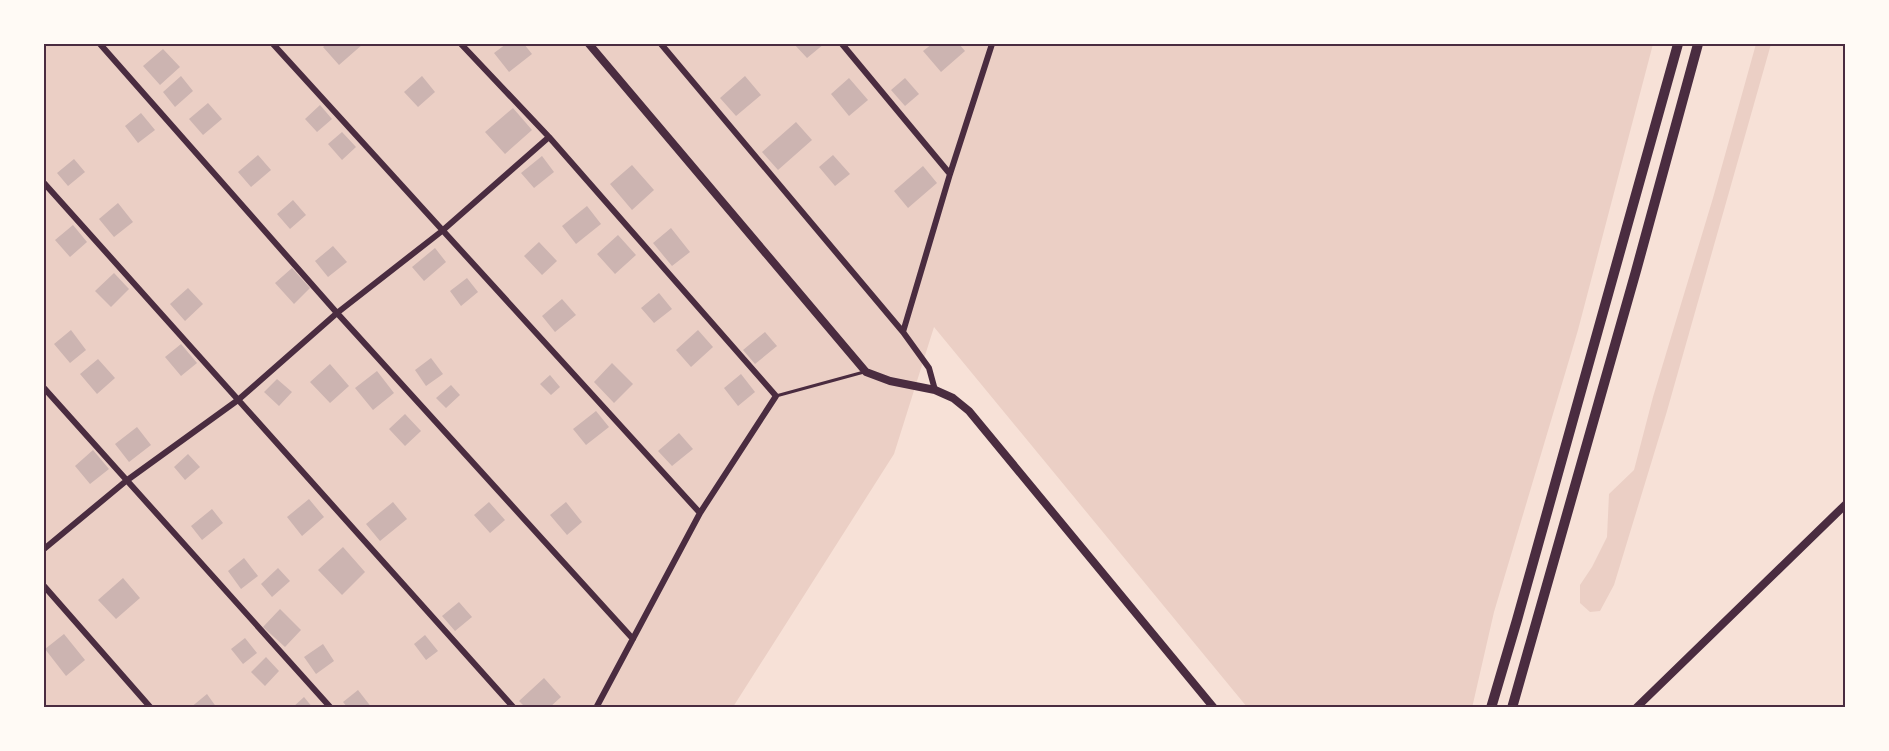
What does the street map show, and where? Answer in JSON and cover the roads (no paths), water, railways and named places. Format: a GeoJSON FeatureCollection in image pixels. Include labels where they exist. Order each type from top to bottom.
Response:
{"type":"FeatureCollection","features":[{"type":"Feature","properties":{"kind":"highway"},"geometry":{"type":"LineString","coordinates":[[1491,708],[1678,44]]}},
{"type":"Feature","properties":{"kind":"highway"},"geometry":{"type":"LineString","coordinates":[[1512,708],[1633,283],[1698,44]]}},
{"type":"Feature","properties":{"kind":"street"},"geometry":{"type":"LineString","coordinates":[[100,44],[337,313],[633,639]]}},
{"type":"Feature","properties":{"kind":"street"},"geometry":{"type":"LineString","coordinates":[[273,44],[700,513]]}},
{"type":"Feature","properties":{"kind":"street"},"geometry":{"type":"LineString","coordinates":[[461,44],[549,137],[776,396],[700,513],[596,708]]}},
{"type":"Feature","properties":{"kind":"street"},"geometry":{"type":"LineString","coordinates":[[589,44],[866,372],[890,381],[935,390],[953,398],[969,411],[1214,708]]}},
{"type":"Feature","properties":{"kind":"street"},"geometry":{"type":"LineString","coordinates":[[661,44],[903,332],[929,368],[935,390]]}},
{"type":"Feature","properties":{"kind":"street"},"geometry":{"type":"LineString","coordinates":[[842,44],[950,174]]}},
{"type":"Feature","properties":{"kind":"street"},"geometry":{"type":"LineString","coordinates":[[903,332],[992,44]]}},
{"type":"Feature","properties":{"kind":"street"},"geometry":{"type":"LineString","coordinates":[[44,549],[126,481],[238,400],[337,313],[442,231],[549,137]]}},
{"type":"Feature","properties":{"kind":"street"},"geometry":{"type":"LineString","coordinates":[[44,183],[514,708]]}},
{"type":"Feature","properties":{"kind":"street"},"geometry":{"type":"LineString","coordinates":[[44,388],[331,708]]}},
{"type":"Feature","properties":{"kind":"street"},"geometry":{"type":"LineString","coordinates":[[1636,708],[1845,504]]}},
{"type":"Feature","properties":{"kind":"street"},"geometry":{"type":"LineString","coordinates":[[44,586],[151,708]]}},
{"type":"Feature","properties":{"kind":"lane"},"geometry":{"type":"LineString","coordinates":[[776,396],[866,372]]}}]}
